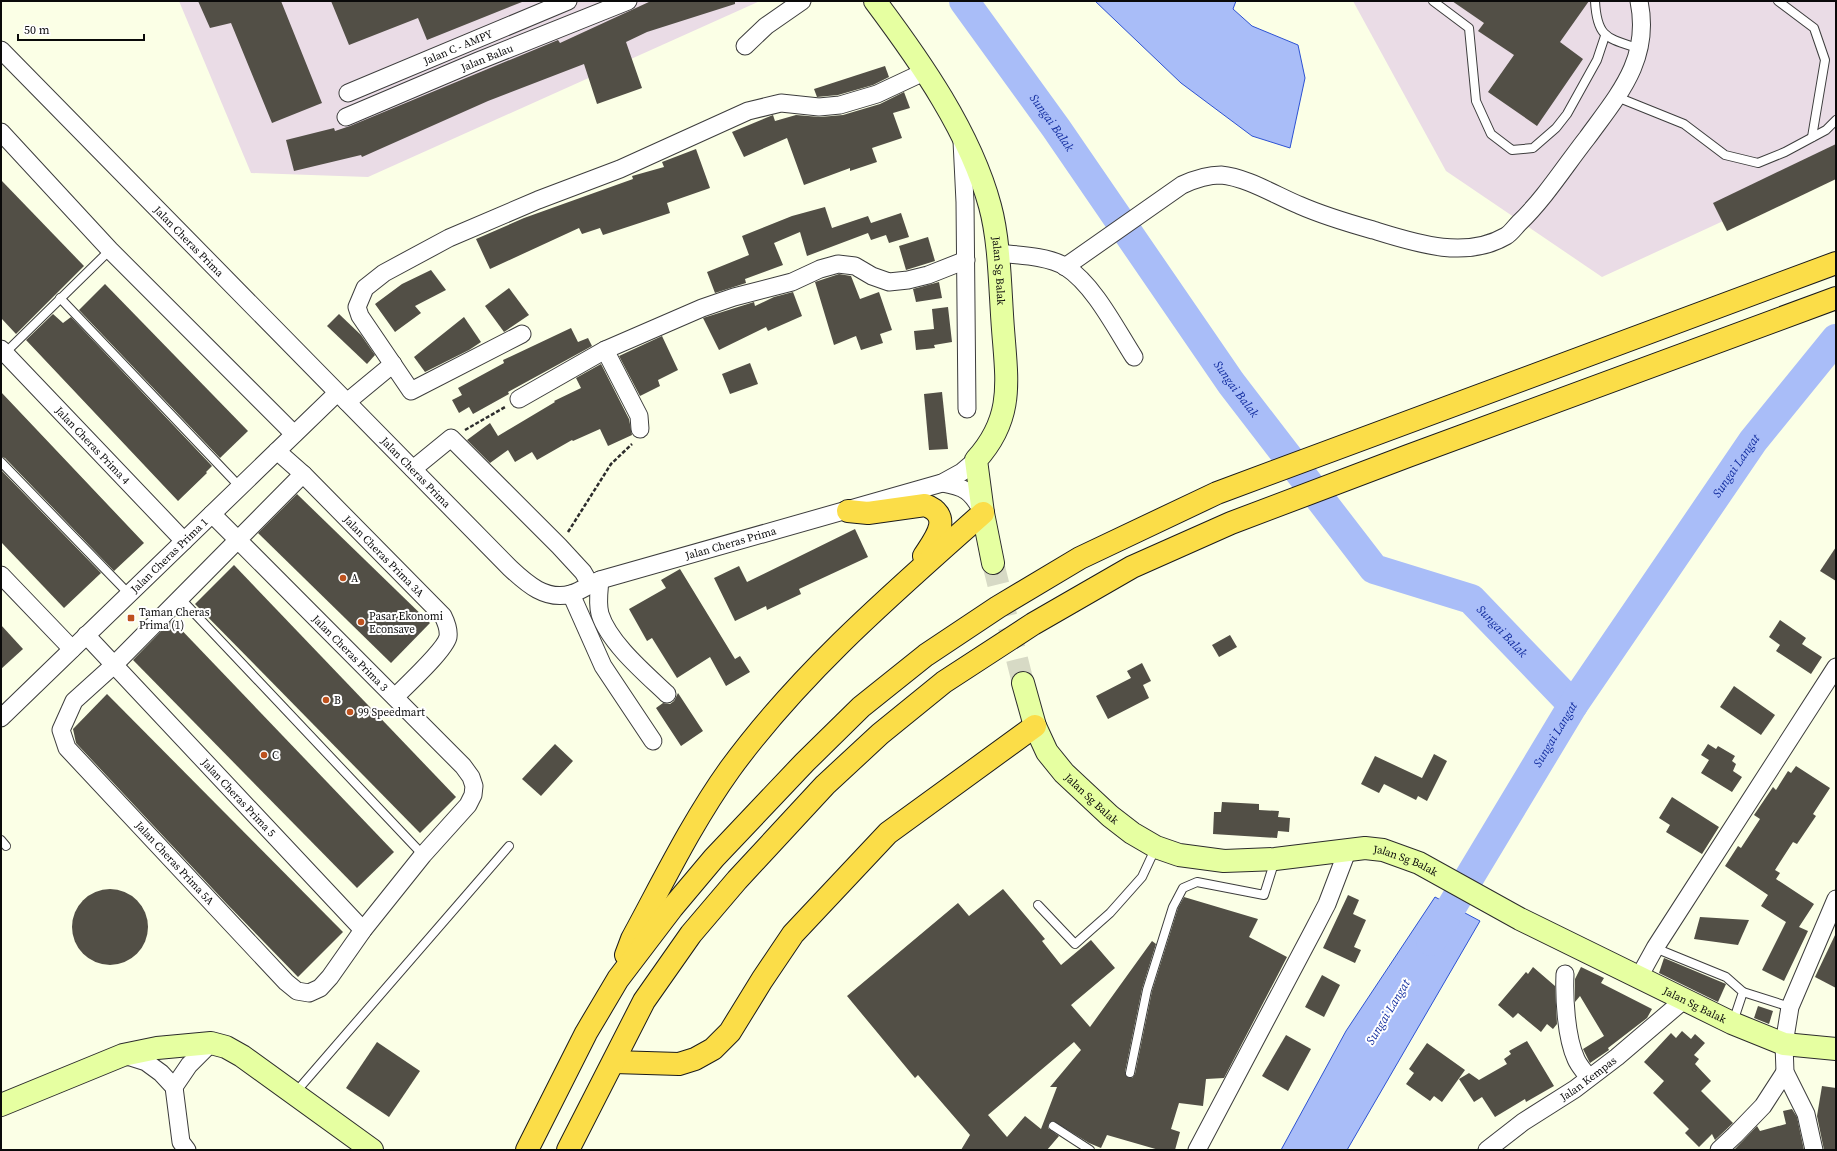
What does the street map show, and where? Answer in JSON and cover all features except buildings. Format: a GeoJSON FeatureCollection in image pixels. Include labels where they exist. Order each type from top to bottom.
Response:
{"type":"FeatureCollection","features":[{"type":"Feature","properties":{"kind":"highway"},"geometry":{"type":"LineString","coordinates":[[527,1150],[586,1033],[618,979],[672,908],[714,858],[759,809],[861,707],[926,655],[998,607],[1080,558],[1144,526],[1217,493],[1836,263]]}},
{"type":"Feature","properties":{"kind":"highway"},"geometry":{"type":"LineString","coordinates":[[568,1150],[644,1001],[691,934],[737,880],[820,791],[880,734],[944,682],[1033,624],[1132,567],[1231,522],[1836,298]]}},
{"type":"Feature","properties":{"kind":"highway"},"geometry":{"type":"LineString","coordinates":[[848,511],[868,514],[925,504],[932,508],[938,515],[941,523],[940,531],[906,582]]}},
{"type":"Feature","properties":{"kind":"highway"},"geometry":{"type":"LineString","coordinates":[[618,979],[632,939],[696,823],[730,770],[775,712],[821,662],[906,582],[983,513]]}},
{"type":"Feature","properties":{"kind":"highway"},"geometry":{"type":"LineString","coordinates":[[614,1062],[679,1064],[695,1059],[713,1049],[730,1032],[762,980],[793,934],[888,832],[1035,726]]}},
{"type":"Feature","properties":{"kind":"street","name":"Jalan C - AMPY"},"geometry":{"type":"LineString","coordinates":[[348,93],[568,1]]}},
{"type":"Feature","properties":{"kind":"street","name":"Jalan Balau"},"geometry":{"type":"LineString","coordinates":[[346,117],[478,61],[628,1]]}},
{"type":"Feature","properties":{"kind":"street"},"geometry":{"type":"LineString","coordinates":[[744,46],[766,26],[802,1]]}},
{"type":"Feature","properties":{"kind":"street","name":"Jalan Sg Balak"},"geometry":{"type":"LineString","coordinates":[[875,1],[926,71],[962,136],[976,167],[990,206],[998,253],[1007,383],[1004,411],[996,432],[985,450],[976,460]]}},
{"type":"Feature","properties":{"kind":"street"},"geometry":{"type":"LineString","coordinates":[[1065,267],[1107,236],[1182,185],[1202,176],[1222,176],[1245,182],[1324,216],[1414,242],[1447,248],[1483,246],[1507,236],[1530,213],[1617,97],[1630,74],[1640,49],[1643,19],[1639,1]]}},
{"type":"Feature","properties":{"kind":"street","name":"Jalan Cheras Prima"},"geometry":{"type":"LineString","coordinates":[[1,50],[348,395],[413,470],[529,585],[551,596],[571,594],[595,582],[942,483],[962,472],[976,460]]}},
{"type":"Feature","properties":{"kind":"street"},"geometry":{"type":"LineString","coordinates":[[522,334],[411,391],[389,367],[360,316],[357,307],[365,288],[384,273],[449,238],[538,200],[620,169],[748,111],[781,102],[819,107],[840,105],[876,94],[926,71]]}},
{"type":"Feature","properties":{"kind":"street"},"geometry":{"type":"LineString","coordinates":[[1,132],[110,250],[294,434]]}},
{"type":"Feature","properties":{"kind":"street"},"geometry":{"type":"LineString","coordinates":[[962,136],[966,260],[967,408]]}},
{"type":"Feature","properties":{"kind":"street"},"geometry":{"type":"LineString","coordinates":[[998,253],[1036,257],[1065,267],[1092,292],[1134,356]]}},
{"type":"Feature","properties":{"kind":"street"},"geometry":{"type":"LineString","coordinates":[[519,399],[605,350],[702,308],[734,296],[792,282],[820,269],[838,264],[855,266],[872,276],[889,282],[908,280],[928,275],[966,260]]}},
{"type":"Feature","properties":{"kind":"street"},"geometry":{"type":"LineString","coordinates":[[605,350],[639,416],[640,429]]}},
{"type":"Feature","properties":{"kind":"street","name":"Jalan Cheras Prima 4"},"geometry":{"type":"LineString","coordinates":[[2,353],[184,541]]}},
{"type":"Feature","properties":{"kind":"street","name":"Jalan Cheras Prima 1"},"geometry":{"type":"LineString","coordinates":[[1,718],[294,434],[389,367]]}},
{"type":"Feature","properties":{"kind":"street"},"geometry":{"type":"LineString","coordinates":[[413,470],[447,441],[559,546],[583,572],[595,582],[600,615],[608,630],[632,660],[668,694]]}},
{"type":"Feature","properties":{"kind":"street","name":"Jalan Cheras Prima 3A"},"geometry":{"type":"LineString","coordinates":[[277,450],[303,474],[443,616],[447,626],[448,637],[443,647],[395,697]]}},
{"type":"Feature","properties":{"kind":"street"},"geometry":{"type":"LineString","coordinates":[[976,460],[983,513],[993,563]]}},
{"type":"Feature","properties":{"kind":"street"},"geometry":{"type":"LineString","coordinates":[[115,664],[303,474]]}},
{"type":"Feature","properties":{"kind":"street"},"geometry":{"type":"LineString","coordinates":[[942,483],[958,486],[966,490],[974,498],[983,513]]}},
{"type":"Feature","properties":{"kind":"street","name":"Jalan Cheras Prima 3"},"geometry":{"type":"LineString","coordinates":[[212,514],[464,766],[471,777],[474,786],[473,794],[468,805],[423,855],[363,930],[320,988],[309,994],[297,991]]}},
{"type":"Feature","properties":{"kind":"street"},"geometry":{"type":"LineString","coordinates":[[1,576],[72,649]]}},
{"type":"Feature","properties":{"kind":"street"},"geometry":{"type":"LineString","coordinates":[[571,594],[603,666],[653,741]]}},
{"type":"Feature","properties":{"kind":"street","name":"Jalan Cheras Prima 5"},"geometry":{"type":"LineString","coordinates":[[86,635],[115,664],[363,930]]}},
{"type":"Feature","properties":{"kind":"street","name":"Jalan Cheras Prima 5A"},"geometry":{"type":"LineString","coordinates":[[115,664],[74,701],[61,730],[67,748],[257,951],[297,991]]}},
{"type":"Feature","properties":{"kind":"street"},"geometry":{"type":"LineString","coordinates":[[1639,977],[1655,948],[1836,667]]}},
{"type":"Feature","properties":{"kind":"street","name":"Jalan Sg Balak"},"geometry":{"type":"LineString","coordinates":[[1023,683],[1035,726],[1047,752],[1064,773],[1110,816],[1156,847],[1179,855],[1224,861],[1275,859],[1348,849],[1364,848],[1383,850],[1420,863],[1520,919],[1732,1023],[1784,1044],[1836,1049]]}},
{"type":"Feature","properties":{"kind":"street"},"geometry":{"type":"LineString","coordinates":[[1198,1150],[1313,932],[1348,849]]}},
{"type":"Feature","properties":{"kind":"street"},"geometry":{"type":"LineString","coordinates":[[1814,1150],[1806,1114],[1785,1072],[1784,1044],[1790,1007],[1836,899]]}},
{"type":"Feature","properties":{"kind":"street"},"geometry":{"type":"LineString","coordinates":[[1564,974],[1564,1002],[1571,1038],[1576,1059],[1588,1078]]}},
{"type":"Feature","properties":{"kind":"street","name":"Jalan Kempas"},"geometry":{"type":"LineString","coordinates":[[1486,1150],[1523,1122],[1575,1089],[1617,1057],[1685,999]]}},
{"type":"Feature","properties":{"kind":"street"},"geometry":{"type":"LineString","coordinates":[[174,1087],[189,1064],[211,1043]]}},
{"type":"Feature","properties":{"kind":"street"},"geometry":{"type":"LineString","coordinates":[[1,1105],[123,1055],[157,1048],[211,1043],[226,1046],[242,1056],[372,1150]]}},
{"type":"Feature","properties":{"kind":"street"},"geometry":{"type":"LineString","coordinates":[[123,1055],[146,1062],[161,1073],[174,1087],[181,1142],[186,1150]]}},
{"type":"Feature","properties":{"kind":"street"},"geometry":{"type":"LineString","coordinates":[[1719,1150],[1763,1106],[1785,1072]]}},
{"type":"Feature","properties":{"kind":"lane"},"geometry":{"type":"LineString","coordinates":[[1433,1],[1469,28],[1476,101],[1491,134],[1512,150],[1534,148],[1556,128],[1567,114],[1597,60],[1605,36]]}},
{"type":"Feature","properties":{"kind":"lane"},"geometry":{"type":"LineString","coordinates":[[1595,1],[1598,25],[1605,36],[1640,49]]}},
{"type":"Feature","properties":{"kind":"lane"},"geometry":{"type":"LineString","coordinates":[[1778,1],[1814,28],[1825,60],[1812,137]]}},
{"type":"Feature","properties":{"kind":"lane"},"geometry":{"type":"LineString","coordinates":[[1617,97],[1684,124],[1725,155],[1758,163],[1785,152],[1826,130],[1836,120]]}},
{"type":"Feature","properties":{"kind":"lane"},"geometry":{"type":"LineString","coordinates":[[2,353],[110,250]]}},
{"type":"Feature","properties":{"kind":"lane"},"geometry":{"type":"LineString","coordinates":[[60,298],[240,487]]}},
{"type":"Feature","properties":{"kind":"lane"},"geometry":{"type":"LineString","coordinates":[[1,462],[129,594]]}},
{"type":"Feature","properties":{"kind":"lane"},"geometry":{"type":"LineString","coordinates":[[180,598],[423,855]]}},
{"type":"Feature","properties":{"kind":"lane"},"geometry":{"type":"LineString","coordinates":[[294,1094],[509,846]]}},
{"type":"Feature","properties":{"kind":"lane"},"geometry":{"type":"LineString","coordinates":[[1038,905],[1075,944],[1110,913],[1142,876],[1156,847]]}},
{"type":"Feature","properties":{"kind":"lane"},"geometry":{"type":"LineString","coordinates":[[1130,1072],[1147,990],[1173,907],[1183,888],[1197,882],[1264,895],[1275,859]]}},
{"type":"Feature","properties":{"kind":"lane"},"geometry":{"type":"LineString","coordinates":[[1655,948],[1726,977],[1743,992],[1790,1007]]}},
{"type":"Feature","properties":{"kind":"lane"},"geometry":{"type":"LineString","coordinates":[[1732,1023],[1743,992]]}},
{"type":"Feature","properties":{"kind":"lane"},"geometry":{"type":"LineString","coordinates":[[1053,1126],[1090,1150]]}},
{"type":"Feature","properties":{"kind":"path"},"geometry":{"type":"LineString","coordinates":[[447,441],[519,399]]}},
{"type":"Feature","properties":{"kind":"path"},"geometry":{"type":"LineString","coordinates":[[559,546],[611,464],[637,438],[640,429]]}},
{"type":"Feature","properties":{"kind":"shaded area"},"geometry":{"type":"Polygon","coordinates":[[[179,1],[760,1],[368,177],[251,173],[179,1]]]}},
{"type":"Feature","properties":{"kind":"shaded area"},"geometry":{"type":"Polygon","coordinates":[[[1353,1],[1836,1],[1836,169],[1602,277],[1446,171],[1353,1]]]}},
{"type":"Feature","properties":{"kind":"water"},"geometry":{"type":"Polygon","coordinates":[[[1095,1],[1236,1],[1233,9],[1252,26],[1298,45],[1305,78],[1290,148],[1252,136],[1181,83],[1095,1]]]}},
{"type":"Feature","properties":{"kind":"water"},"geometry":{"type":"Polygon","coordinates":[[[1435,897],[1480,921],[1347,1150],[1281,1150],[1346,1031],[1435,897]]]}},
{"type":"Feature","properties":{"kind":"waterway","name":"Sungai Balak"},"geometry":{"type":"LineString","coordinates":[[964,1],[1056,128],[1231,383],[1374,569],[1471,599],[1573,705]]}},
{"type":"Feature","properties":{"kind":"waterway","name":"Sungai Langat"},"geometry":{"type":"LineString","coordinates":[[1431,941],[1573,705],[1753,441],[1836,339]]}},
{"type":"Feature","properties":{"kind":"tunnel"},"geometry":{"type":"LineString","coordinates":[[993,563],[1023,683]]}},
{"type":"Feature","properties":{"kind":"place","name":"A"},"geometry":{"type":"Point","coordinates":[343,578]}},
{"type":"Feature","properties":{"kind":"place","name":"Taman Cheras Prima (1)"},"geometry":{"type":"Point","coordinates":[131,618]}},
{"type":"Feature","properties":{"kind":"place","name":"Pasar Ekonomi Econsave"},"geometry":{"type":"Point","coordinates":[361,622]}},
{"type":"Feature","properties":{"kind":"place","name":"B"},"geometry":{"type":"Point","coordinates":[326,700]}},
{"type":"Feature","properties":{"kind":"place","name":"99 Speedmart"},"geometry":{"type":"Point","coordinates":[350,712]}},
{"type":"Feature","properties":{"kind":"place","name":"C"},"geometry":{"type":"Point","coordinates":[264,755]}}]}
